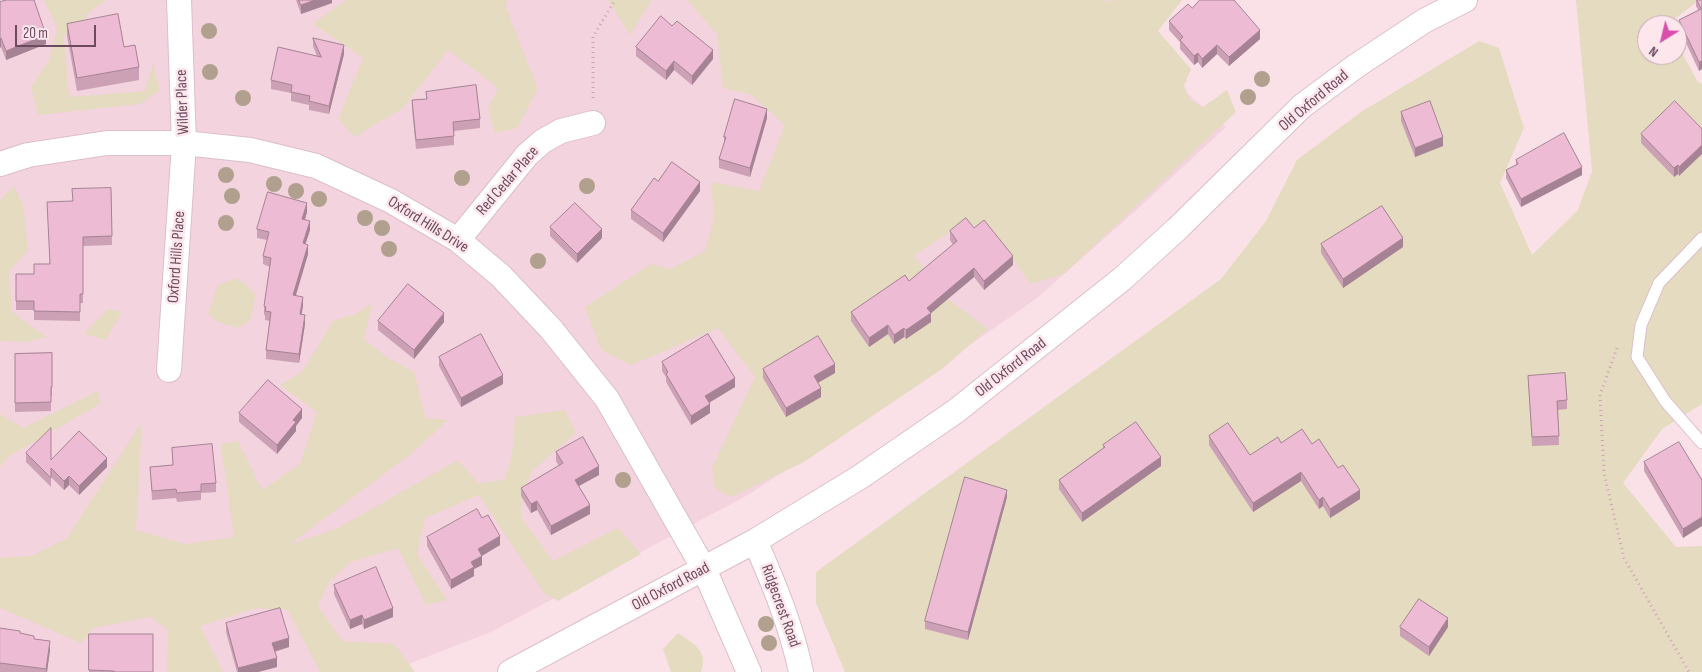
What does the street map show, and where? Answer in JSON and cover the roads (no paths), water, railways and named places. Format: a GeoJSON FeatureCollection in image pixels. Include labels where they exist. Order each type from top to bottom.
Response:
{"type":"FeatureCollection","features":[{"type":"Feature","properties":{"kind":"street","name":"Wilder Place"},"geometry":{"type":"LineString","coordinates":[[179,0],[184,143]]}},
{"type":"Feature","properties":{"kind":"street","name":"Old Oxford Road"},"geometry":{"type":"LineString","coordinates":[[510,672],[755,541],[860,477],[956,411],[1122,279],[1183,223],[1302,106],[1356,66],[1424,21],[1465,0]]}},
{"type":"Feature","properties":{"kind":"street","name":"Red Cedar Place"},"geometry":{"type":"LineString","coordinates":[[458,240],[528,154],[538,145],[561,131],[593,123]]}},
{"type":"Feature","properties":{"kind":"street","name":"Oxford Hills Drive"},"geometry":{"type":"LineString","coordinates":[[0,164],[28,155],[106,143],[184,143],[250,150],[316,166],[391,201],[458,240],[501,276],[551,329],[607,400],[704,569]]}},
{"type":"Feature","properties":{"kind":"street","name":"Oxford Hills Place"},"geometry":{"type":"LineString","coordinates":[[169,370],[184,143]]}},
{"type":"Feature","properties":{"kind":"street","name":"Ridgecrest Road"},"geometry":{"type":"LineString","coordinates":[[755,541],[779,594],[794,639],[802,672]]}},
{"type":"Feature","properties":{"kind":"street"},"geometry":{"type":"LineString","coordinates":[[704,569],[749,672]]}},
{"type":"Feature","properties":{"kind":"lane"},"geometry":{"type":"LineString","coordinates":[[1702,238],[1659,283],[1641,325],[1637,357],[1665,401],[1702,443]]}}]}
